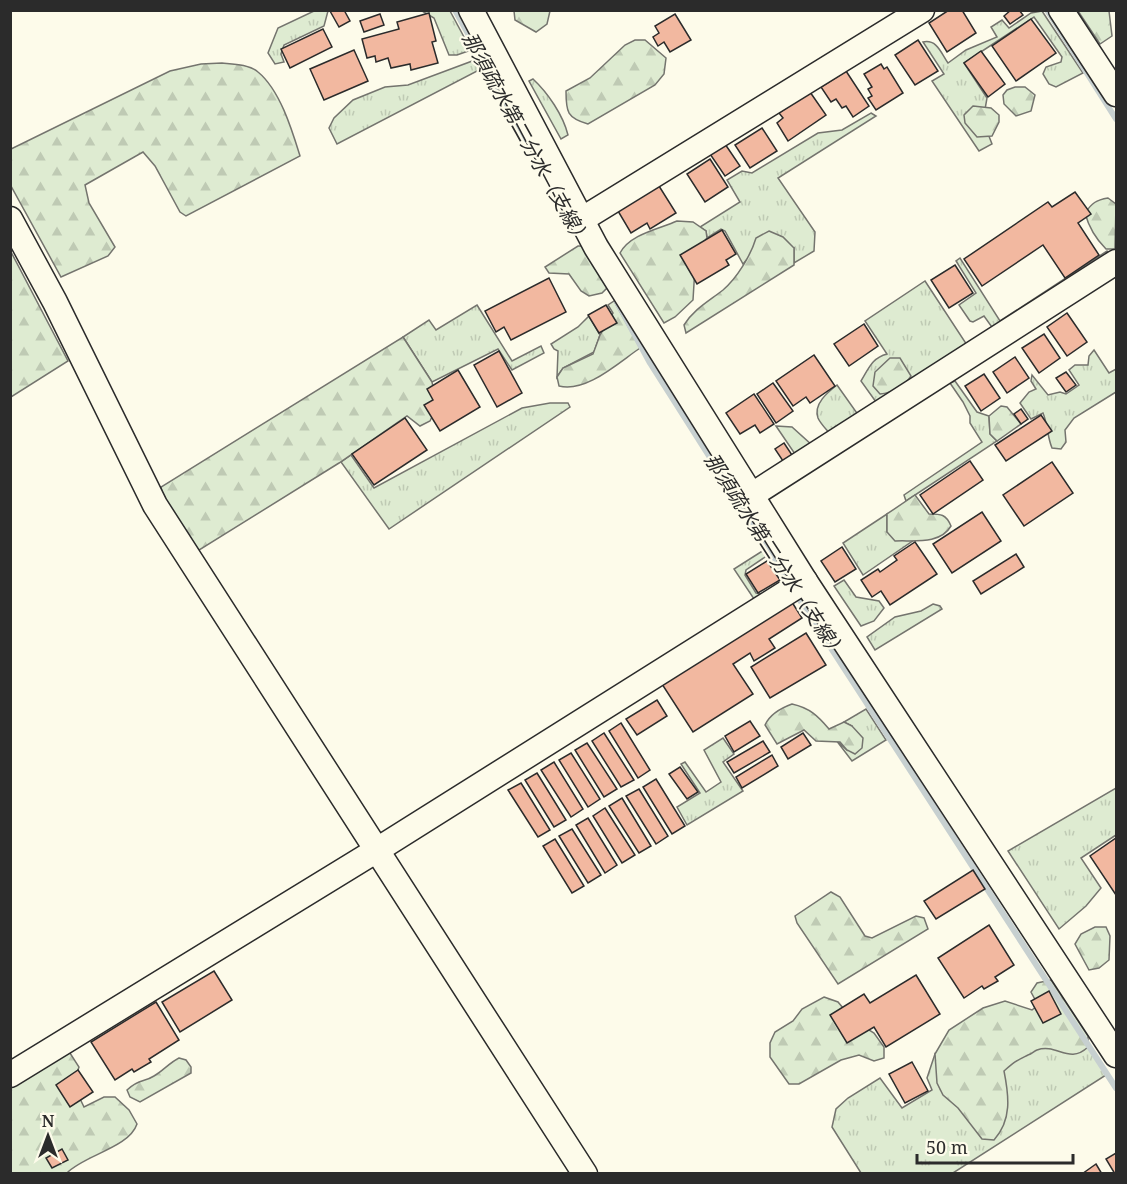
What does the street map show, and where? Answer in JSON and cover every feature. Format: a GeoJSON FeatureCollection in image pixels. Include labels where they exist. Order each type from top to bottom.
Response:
{"type":"FeatureCollection","features":[{"type":"Feature","properties":{"kind":"street"},"geometry":{"type":"LineString","coordinates":[[471,10],[596,247],[806,581],[1116,1055]]}},
{"type":"Feature","properties":{"kind":"street"},"geometry":{"type":"LineString","coordinates":[[581,220],[922,10]]}},
{"type":"Feature","properties":{"kind":"street"},"geometry":{"type":"LineString","coordinates":[[1061,10],[1116,94]]}},
{"type":"Feature","properties":{"kind":"street"},"geometry":{"type":"LineString","coordinates":[[10,219],[55,302],[155,505],[585,1173]]}},
{"type":"Feature","properties":{"kind":"street"},"geometry":{"type":"LineString","coordinates":[[752,495],[1116,262]]}},
{"type":"Feature","properties":{"kind":"street"},"geometry":{"type":"LineString","coordinates":[[10,1075],[377,850],[806,581]]}},
{"type":"Feature","properties":{"kind":"green space"},"geometry":{"type":"Polygon","coordinates":[[[514,10],[550,11],[547,24],[536,32],[515,20],[514,10]]]}},
{"type":"Feature","properties":{"kind":"green space"},"geometry":{"type":"Polygon","coordinates":[[[314,11],[328,11],[324,26],[284,45],[281,54],[284,62],[275,64],[268,53],[278,28],[314,11]]]}},
{"type":"Feature","properties":{"kind":"green space"},"geometry":{"type":"Polygon","coordinates":[[[422,11],[450,11],[471,50],[449,55],[434,18],[422,11]]]}},
{"type":"Feature","properties":{"kind":"green space"},"geometry":{"type":"Polygon","coordinates":[[[1042,11],[1083,73],[1056,87],[1049,84],[1043,74],[1046,67],[1061,62],[1062,57],[1034,17],[964,63],[987,98],[983,121],[992,144],[979,151],[932,81],[944,74],[923,42],[935,45],[948,63],[966,50],[997,37],[991,27],[1002,20],[1009,28],[1031,13],[1042,11]]]}},
{"type":"Feature","properties":{"kind":"green space"},"geometry":{"type":"Polygon","coordinates":[[[1078,11],[1109,11],[1112,36],[1100,44],[1078,11]]]}},
{"type":"Feature","properties":{"kind":"green space"},"geometry":{"type":"Polygon","coordinates":[[[635,40],[645,40],[666,58],[664,74],[655,85],[588,124],[572,116],[567,109],[566,91],[590,78],[625,45],[635,40]]]}},
{"type":"Feature","properties":{"kind":"green space"},"geometry":{"type":"Polygon","coordinates":[[[475,60],[481,69],[337,144],[329,128],[334,118],[353,100],[385,87],[408,85],[475,60]]]}},
{"type":"Feature","properties":{"kind":"green space"},"geometry":{"type":"Polygon","coordinates":[[[222,63],[250,67],[266,80],[284,111],[300,156],[186,216],[180,212],[155,166],[143,152],[85,185],[89,203],[115,247],[108,256],[61,277],[11,186],[11,149],[170,71],[201,64],[222,63]]]}},
{"type":"Feature","properties":{"kind":"green space"},"geometry":{"type":"Polygon","coordinates":[[[533,79],[563,120],[568,135],[561,139],[529,81],[533,79]]]}},
{"type":"Feature","properties":{"kind":"green space"},"geometry":{"type":"Polygon","coordinates":[[[1025,87],[1035,95],[1031,111],[1016,116],[1004,104],[1003,95],[1007,90],[1025,87]]]}},
{"type":"Feature","properties":{"kind":"green space"},"geometry":{"type":"Polygon","coordinates":[[[973,106],[991,108],[999,115],[999,122],[992,136],[977,137],[965,123],[964,115],[973,106]]]}},
{"type":"Feature","properties":{"kind":"green space"},"geometry":{"type":"Polygon","coordinates":[[[871,113],[876,116],[778,178],[815,232],[814,251],[794,263],[794,248],[751,255],[743,264],[725,231],[721,229],[707,238],[706,231],[700,227],[740,202],[727,180],[742,171],[752,173],[818,133],[842,130],[871,113]]]}},
{"type":"Feature","properties":{"kind":"green space"},"geometry":{"type":"Polygon","coordinates":[[[1108,198],[1116,204],[1115,249],[1106,249],[1099,241],[1085,213],[1095,202],[1108,198]]]}},
{"type":"Feature","properties":{"kind":"green space"},"geometry":{"type":"Polygon","coordinates":[[[677,221],[693,222],[706,231],[707,238],[696,251],[693,300],[675,317],[664,323],[620,253],[625,246],[638,237],[677,221]]]}},
{"type":"Feature","properties":{"kind":"green space"},"geometry":{"type":"Polygon","coordinates":[[[769,231],[783,237],[794,248],[794,265],[686,333],[684,325],[688,319],[728,285],[743,266],[756,238],[769,231]]]}},
{"type":"Feature","properties":{"kind":"green space"},"geometry":{"type":"Polygon","coordinates":[[[578,246],[583,246],[607,288],[602,293],[589,296],[581,291],[569,274],[549,273],[545,267],[578,246]]]}},
{"type":"Feature","properties":{"kind":"green space"},"geometry":{"type":"Polygon","coordinates":[[[10,250],[68,361],[11,397],[10,397],[10,250]]]}},
{"type":"Feature","properties":{"kind":"green space"},"geometry":{"type":"Polygon","coordinates":[[[1107,251],[1111,256],[994,330],[984,316],[973,322],[970,321],[959,305],[976,293],[956,261],[960,258],[1000,321],[1107,251]]]}},
{"type":"Feature","properties":{"kind":"green space"},"geometry":{"type":"Polygon","coordinates":[[[925,281],[967,345],[876,402],[861,381],[874,361],[887,354],[865,321],[925,281]]]}},
{"type":"Feature","properties":{"kind":"green space"},"geometry":{"type":"Polygon","coordinates":[[[614,301],[640,348],[591,381],[569,387],[559,386],[557,377],[563,368],[593,354],[600,335],[613,313],[608,305],[614,301]]]}},
{"type":"Feature","properties":{"kind":"green space"},"geometry":{"type":"Polygon","coordinates":[[[477,305],[512,361],[541,346],[544,353],[512,370],[498,349],[432,382],[403,337],[429,320],[436,330],[477,305]]]}},
{"type":"Feature","properties":{"kind":"green space"},"geometry":{"type":"Polygon","coordinates":[[[589,316],[600,335],[594,352],[563,368],[557,377],[558,351],[551,344],[578,327],[589,316]]]}},
{"type":"Feature","properties":{"kind":"green space"},"geometry":{"type":"Polygon","coordinates":[[[403,337],[432,382],[437,406],[430,421],[420,426],[407,416],[339,463],[196,552],[163,497],[161,487],[403,337]]]}},
{"type":"Feature","properties":{"kind":"green space"},"geometry":{"type":"Polygon","coordinates":[[[1094,350],[1109,373],[1116,369],[1116,392],[1074,418],[1065,430],[1066,442],[1061,449],[1052,448],[1043,413],[1031,419],[1020,403],[1029,392],[1036,389],[1031,381],[1032,375],[1048,395],[1060,392],[1066,394],[1079,385],[1069,370],[1075,365],[1088,365],[1089,356],[1094,350]]]}},
{"type":"Feature","properties":{"kind":"green space"},"geometry":{"type":"Polygon","coordinates":[[[890,358],[900,358],[911,376],[898,388],[880,394],[873,386],[875,372],[890,358]]]}},
{"type":"Feature","properties":{"kind":"green space"},"geometry":{"type":"Polygon","coordinates":[[[955,381],[977,412],[989,416],[990,434],[997,441],[906,501],[904,495],[982,442],[970,423],[970,416],[963,402],[950,383],[955,381]]]}},
{"type":"Feature","properties":{"kind":"green space"},"geometry":{"type":"Polygon","coordinates":[[[837,385],[859,416],[830,434],[817,413],[819,403],[837,385]]]}},
{"type":"Feature","properties":{"kind":"green space"},"geometry":{"type":"Polygon","coordinates":[[[550,403],[568,403],[570,407],[389,529],[341,462],[351,455],[374,488],[522,408],[550,403]]]}},
{"type":"Feature","properties":{"kind":"green space"},"geometry":{"type":"Polygon","coordinates":[[[1001,406],[1007,407],[1021,424],[997,441],[990,434],[989,416],[1001,406]]]}},
{"type":"Feature","properties":{"kind":"green space"},"geometry":{"type":"Polygon","coordinates":[[[776,426],[792,427],[813,446],[797,457],[776,426]]]}},
{"type":"Feature","properties":{"kind":"green space"},"geometry":{"type":"Polygon","coordinates":[[[915,495],[929,514],[943,516],[951,526],[946,532],[933,539],[895,541],[887,532],[887,514],[915,495]]]}},
{"type":"Feature","properties":{"kind":"green space"},"geometry":{"type":"Polygon","coordinates":[[[887,514],[887,532],[914,540],[863,575],[843,543],[887,514]]]}},
{"type":"Feature","properties":{"kind":"green space"},"geometry":{"type":"Polygon","coordinates":[[[764,550],[768,555],[746,570],[745,575],[756,593],[762,594],[784,581],[756,602],[734,569],[764,550]]]}},
{"type":"Feature","properties":{"kind":"green space"},"geometry":{"type":"Polygon","coordinates":[[[844,580],[856,597],[879,601],[884,608],[874,621],[861,626],[834,586],[844,580]]]}},
{"type":"Feature","properties":{"kind":"green space"},"geometry":{"type":"Polygon","coordinates":[[[933,604],[942,609],[875,650],[867,637],[895,617],[921,611],[933,604]]]}},
{"type":"Feature","properties":{"kind":"green space"},"geometry":{"type":"Polygon","coordinates":[[[792,704],[813,713],[829,729],[844,722],[852,726],[863,738],[862,748],[855,754],[847,750],[840,742],[816,741],[804,730],[777,744],[765,725],[776,712],[792,704]]]}},
{"type":"Feature","properties":{"kind":"green space"},"geometry":{"type":"Polygon","coordinates":[[[866,709],[886,740],[852,761],[836,740],[847,750],[852,726],[844,722],[866,709]]]}},
{"type":"Feature","properties":{"kind":"green space"},"geometry":{"type":"Polygon","coordinates":[[[723,738],[734,754],[723,762],[743,791],[687,825],[677,807],[700,793],[681,764],[685,762],[706,792],[721,782],[704,750],[723,738]]]}},
{"type":"Feature","properties":{"kind":"green space"},"geometry":{"type":"Polygon","coordinates":[[[1116,788],[1116,835],[1081,858],[1101,888],[1086,906],[1059,929],[1008,851],[1116,788]]]}},
{"type":"Feature","properties":{"kind":"green space"},"geometry":{"type":"Polygon","coordinates":[[[831,892],[840,897],[865,936],[872,938],[916,916],[924,918],[928,929],[838,984],[797,923],[795,916],[831,892]]]}},
{"type":"Feature","properties":{"kind":"green space"},"geometry":{"type":"Polygon","coordinates":[[[1095,927],[1106,927],[1110,936],[1109,960],[1099,968],[1089,970],[1075,944],[1081,934],[1095,927]]]}},
{"type":"Feature","properties":{"kind":"green space"},"geometry":{"type":"Polygon","coordinates":[[[1051,980],[1088,1036],[1088,1047],[1075,1054],[1051,1049],[1037,1050],[1004,1071],[1008,1107],[1004,1124],[994,1140],[982,1139],[958,1108],[943,1095],[937,1083],[935,1054],[949,1030],[983,1008],[1005,1001],[1032,1010],[1038,1005],[1031,992],[1037,983],[1051,980]]]}},
{"type":"Feature","properties":{"kind":"green space"},"geometry":{"type":"Polygon","coordinates":[[[824,997],[838,1002],[853,1020],[874,1033],[884,1047],[884,1058],[874,1061],[859,1055],[841,1060],[799,1084],[789,1084],[770,1057],[770,1043],[775,1032],[793,1021],[802,1009],[824,997]]]}},
{"type":"Feature","properties":{"kind":"green space"},"geometry":{"type":"Polygon","coordinates":[[[1073,1024],[1106,1075],[953,1173],[861,1173],[832,1127],[836,1109],[848,1098],[880,1078],[902,1108],[932,1090],[927,1078],[935,1054],[962,1094],[1073,1024]]]}},
{"type":"Feature","properties":{"kind":"green space"},"geometry":{"type":"Polygon","coordinates":[[[68,1050],[79,1067],[73,1084],[84,1107],[104,1097],[115,1097],[129,1110],[137,1124],[125,1139],[67,1173],[11,1174],[11,1078],[68,1050]]]}},
{"type":"Feature","properties":{"kind":"green space"},"geometry":{"type":"Polygon","coordinates":[[[179,1058],[186,1060],[191,1067],[191,1073],[140,1102],[130,1097],[127,1090],[131,1086],[154,1076],[179,1058]]]}},
{"type":"Feature","properties":{"kind":"building"},"geometry":{"type":"Polygon","coordinates":[[[344,10],[350,21],[339,27],[330,11],[344,10]]]}},
{"type":"Feature","properties":{"kind":"building"},"geometry":{"type":"Polygon","coordinates":[[[949,10],[962,10],[976,33],[947,52],[929,23],[949,10]]]}},
{"type":"Feature","properties":{"kind":"building"},"geometry":{"type":"Polygon","coordinates":[[[1011,10],[1019,10],[1023,15],[1010,24],[1004,16],[1011,10]]]}},
{"type":"Feature","properties":{"kind":"building"},"geometry":{"type":"Polygon","coordinates":[[[429,13],[436,41],[432,42],[438,63],[411,70],[410,64],[391,68],[388,58],[376,62],[375,56],[367,58],[362,39],[399,29],[397,22],[429,13]]]}},
{"type":"Feature","properties":{"kind":"building"},"geometry":{"type":"Polygon","coordinates":[[[380,14],[384,25],[364,32],[360,21],[380,14]]]}},
{"type":"Feature","properties":{"kind":"building"},"geometry":{"type":"Polygon","coordinates":[[[675,14],[691,40],[670,52],[664,42],[658,46],[653,37],[659,33],[655,26],[675,14]]]}},
{"type":"Feature","properties":{"kind":"building"},"geometry":{"type":"Polygon","coordinates":[[[1031,19],[1056,53],[1016,81],[992,46],[1031,19]]]}},
{"type":"Feature","properties":{"kind":"building"},"geometry":{"type":"Polygon","coordinates":[[[323,29],[332,47],[290,68],[281,49],[323,29]]]}},
{"type":"Feature","properties":{"kind":"building"},"geometry":{"type":"Polygon","coordinates":[[[918,40],[938,71],[915,85],[895,55],[918,40]]]}},
{"type":"Feature","properties":{"kind":"building"},"geometry":{"type":"Polygon","coordinates":[[[354,50],[368,81],[324,100],[310,69],[354,50]]]}},
{"type":"Feature","properties":{"kind":"building"},"geometry":{"type":"Polygon","coordinates":[[[981,51],[1005,84],[988,97],[964,63],[981,51]]]}},
{"type":"Feature","properties":{"kind":"building"},"geometry":{"type":"Polygon","coordinates":[[[881,64],[884,69],[887,67],[903,93],[876,110],[868,98],[872,96],[868,89],[872,87],[864,74],[881,64]]]}},
{"type":"Feature","properties":{"kind":"building"},"geometry":{"type":"Polygon","coordinates":[[[846,71],[869,106],[853,117],[846,106],[842,108],[836,99],[831,102],[821,87],[846,71]]]}},
{"type":"Feature","properties":{"kind":"building"},"geometry":{"type":"Polygon","coordinates":[[[810,92],[826,115],[788,141],[777,123],[783,118],[779,113],[810,92]]]}},
{"type":"Feature","properties":{"kind":"building"},"geometry":{"type":"Polygon","coordinates":[[[762,128],[777,151],[750,168],[735,145],[762,128]]]}},
{"type":"Feature","properties":{"kind":"building"},"geometry":{"type":"Polygon","coordinates":[[[725,144],[740,166],[725,176],[710,154],[725,144]]]}},
{"type":"Feature","properties":{"kind":"building"},"geometry":{"type":"Polygon","coordinates":[[[710,159],[728,187],[705,202],[687,174],[710,159]]]}},
{"type":"Feature","properties":{"kind":"building"},"geometry":{"type":"Polygon","coordinates":[[[659,186],[676,213],[650,229],[647,223],[631,233],[618,211],[659,186]]]}},
{"type":"Feature","properties":{"kind":"building"},"geometry":{"type":"Polygon","coordinates":[[[1075,192],[1091,214],[1078,223],[1099,255],[1065,278],[1043,245],[982,286],[964,259],[1048,202],[1052,207],[1075,192]]]}},
{"type":"Feature","properties":{"kind":"building"},"geometry":{"type":"Polygon","coordinates":[[[722,230],[736,254],[726,260],[729,265],[697,284],[680,255],[722,230]]]}},
{"type":"Feature","properties":{"kind":"building"},"geometry":{"type":"Polygon","coordinates":[[[955,265],[973,293],[949,308],[931,280],[955,265]]]}},
{"type":"Feature","properties":{"kind":"building"},"geometry":{"type":"Polygon","coordinates":[[[549,278],[566,312],[511,340],[504,327],[496,332],[485,311],[549,278]]]}},
{"type":"Feature","properties":{"kind":"building"},"geometry":{"type":"Polygon","coordinates":[[[606,305],[617,323],[599,333],[588,315],[606,305]]]}},
{"type":"Feature","properties":{"kind":"building"},"geometry":{"type":"Polygon","coordinates":[[[1067,313],[1087,342],[1067,356],[1047,327],[1067,313]]]}},
{"type":"Feature","properties":{"kind":"building"},"geometry":{"type":"Polygon","coordinates":[[[864,324],[878,346],[849,366],[834,344],[864,324]]]}},
{"type":"Feature","properties":{"kind":"building"},"geometry":{"type":"Polygon","coordinates":[[[1044,334],[1060,358],[1039,373],[1022,348],[1044,334]]]}},
{"type":"Feature","properties":{"kind":"building"},"geometry":{"type":"Polygon","coordinates":[[[499,351],[522,393],[497,407],[474,365],[499,351]]]}},
{"type":"Feature","properties":{"kind":"building"},"geometry":{"type":"Polygon","coordinates":[[[814,355],[835,386],[810,403],[806,397],[793,406],[776,381],[814,355]]]}},
{"type":"Feature","properties":{"kind":"building"},"geometry":{"type":"Polygon","coordinates":[[[1015,357],[1029,378],[1007,393],[993,372],[1015,357]]]}},
{"type":"Feature","properties":{"kind":"building"},"geometry":{"type":"Polygon","coordinates":[[[458,370],[480,407],[440,431],[424,405],[433,400],[427,389],[458,370]]]}},
{"type":"Feature","properties":{"kind":"building"},"geometry":{"type":"Polygon","coordinates":[[[1066,372],[1076,385],[1066,392],[1056,378],[1066,372]]]}},
{"type":"Feature","properties":{"kind":"building"},"geometry":{"type":"Polygon","coordinates":[[[984,374],[1000,398],[981,411],[965,386],[984,374]]]}},
{"type":"Feature","properties":{"kind":"building"},"geometry":{"type":"Polygon","coordinates":[[[773,383],[793,411],[776,423],[757,394],[773,383]]]}},
{"type":"Feature","properties":{"kind":"building"},"geometry":{"type":"Polygon","coordinates":[[[754,394],[774,424],[760,433],[755,425],[740,434],[726,413],[754,394]]]}},
{"type":"Feature","properties":{"kind":"building"},"geometry":{"type":"Polygon","coordinates":[[[1021,409],[1028,419],[1021,424],[1014,414],[1021,409]]]}},
{"type":"Feature","properties":{"kind":"building"},"geometry":{"type":"Polygon","coordinates":[[[1041,415],[1052,431],[1006,461],[995,445],[1041,415]]]}},
{"type":"Feature","properties":{"kind":"building"},"geometry":{"type":"Polygon","coordinates":[[[405,418],[427,450],[374,485],[352,454],[405,418]]]}},
{"type":"Feature","properties":{"kind":"building"},"geometry":{"type":"Polygon","coordinates":[[[784,443],[792,455],[783,461],[775,449],[784,443]]]}},
{"type":"Feature","properties":{"kind":"building"},"geometry":{"type":"Polygon","coordinates":[[[970,461],[983,480],[933,514],[920,495],[970,461]]]}},
{"type":"Feature","properties":{"kind":"building"},"geometry":{"type":"Polygon","coordinates":[[[1052,462],[1073,493],[1024,526],[1003,495],[1052,462]]]}},
{"type":"Feature","properties":{"kind":"building"},"geometry":{"type":"Polygon","coordinates":[[[982,512],[1001,541],[952,573],[933,544],[982,512]]]}},
{"type":"Feature","properties":{"kind":"building"},"geometry":{"type":"Polygon","coordinates":[[[915,542],[937,574],[890,605],[881,591],[872,597],[861,580],[878,569],[880,572],[897,560],[894,556],[915,542]]]}},
{"type":"Feature","properties":{"kind":"building"},"geometry":{"type":"Polygon","coordinates":[[[842,547],[856,569],[835,582],[821,561],[842,547]]]}},
{"type":"Feature","properties":{"kind":"building"},"geometry":{"type":"Polygon","coordinates":[[[1016,554],[1024,567],[981,594],[973,581],[1016,554]]]}},
{"type":"Feature","properties":{"kind":"building"},"geometry":{"type":"Polygon","coordinates":[[[767,561],[780,580],[758,593],[746,574],[767,561]]]}},
{"type":"Feature","properties":{"kind":"building"},"geometry":{"type":"Polygon","coordinates":[[[790,599],[802,618],[769,639],[775,648],[754,661],[750,653],[733,664],[753,694],[693,732],[660,681],[790,599]]]}},
{"type":"Feature","properties":{"kind":"building"},"geometry":{"type":"Polygon","coordinates":[[[806,633],[826,665],[770,698],[751,667],[806,633]]]}},
{"type":"Feature","properties":{"kind":"building"},"geometry":{"type":"Polygon","coordinates":[[[657,700],[667,716],[637,735],[626,719],[657,700]]]}},
{"type":"Feature","properties":{"kind":"building"},"geometry":{"type":"Polygon","coordinates":[[[750,721],[760,736],[734,752],[725,736],[750,721]]]}},
{"type":"Feature","properties":{"kind":"building"},"geometry":{"type":"Polygon","coordinates":[[[621,723],[650,770],[638,778],[609,731],[621,723]]]}},
{"type":"Feature","properties":{"kind":"building"},"geometry":{"type":"Polygon","coordinates":[[[604,733],[634,780],[621,787],[592,741],[604,733]]]}},
{"type":"Feature","properties":{"kind":"building"},"geometry":{"type":"Polygon","coordinates":[[[803,733],[811,745],[788,759],[781,747],[803,733]]]}},
{"type":"Feature","properties":{"kind":"building"},"geometry":{"type":"Polygon","coordinates":[[[763,741],[770,752],[734,773],[727,762],[763,741]]]}},
{"type":"Feature","properties":{"kind":"building"},"geometry":{"type":"Polygon","coordinates":[[[587,743],[617,789],[604,797],[575,750],[587,743]]]}},
{"type":"Feature","properties":{"kind":"building"},"geometry":{"type":"Polygon","coordinates":[[[571,753],[600,799],[588,807],[559,760],[571,753]]]}},
{"type":"Feature","properties":{"kind":"building"},"geometry":{"type":"Polygon","coordinates":[[[772,755],[778,766],[742,788],[736,777],[772,755]]]}},
{"type":"Feature","properties":{"kind":"building"},"geometry":{"type":"Polygon","coordinates":[[[554,762],[583,809],[571,817],[541,770],[554,762]]]}},
{"type":"Feature","properties":{"kind":"building"},"geometry":{"type":"Polygon","coordinates":[[[680,767],[698,792],[687,799],[669,774],[680,767]]]}},
{"type":"Feature","properties":{"kind":"building"},"geometry":{"type":"Polygon","coordinates":[[[537,773],[566,820],[554,827],[525,780],[537,773]]]}},
{"type":"Feature","properties":{"kind":"building"},"geometry":{"type":"Polygon","coordinates":[[[656,779],[685,826],[672,834],[643,787],[656,779]]]}},
{"type":"Feature","properties":{"kind":"building"},"geometry":{"type":"Polygon","coordinates":[[[521,783],[550,830],[538,837],[508,790],[521,783]]]}},
{"type":"Feature","properties":{"kind":"building"},"geometry":{"type":"Polygon","coordinates":[[[639,789],[668,836],[656,844],[626,796],[639,789]]]}},
{"type":"Feature","properties":{"kind":"building"},"geometry":{"type":"Polygon","coordinates":[[[622,798],[651,846],[639,853],[609,806],[622,798]]]}},
{"type":"Feature","properties":{"kind":"building"},"geometry":{"type":"Polygon","coordinates":[[[605,808],[635,855],[622,863],[593,816],[605,808]]]}},
{"type":"Feature","properties":{"kind":"building"},"geometry":{"type":"Polygon","coordinates":[[[588,818],[617,865],[605,873],[576,825],[588,818]]]}},
{"type":"Feature","properties":{"kind":"building"},"geometry":{"type":"Polygon","coordinates":[[[572,829],[601,875],[588,883],[559,836],[572,829]]]}},
{"type":"Feature","properties":{"kind":"building"},"geometry":{"type":"Polygon","coordinates":[[[1116,838],[1116,895],[1090,856],[1116,838]]]}},
{"type":"Feature","properties":{"kind":"building"},"geometry":{"type":"Polygon","coordinates":[[[555,839],[584,886],[572,893],[543,846],[555,839]]]}},
{"type":"Feature","properties":{"kind":"building"},"geometry":{"type":"Polygon","coordinates":[[[973,870],[985,889],[936,919],[924,901],[973,870]]]}},
{"type":"Feature","properties":{"kind":"building"},"geometry":{"type":"Polygon","coordinates":[[[989,925],[1014,965],[995,977],[998,981],[984,989],[982,986],[964,998],[938,958],[989,925]]]}},
{"type":"Feature","properties":{"kind":"building"},"geometry":{"type":"Polygon","coordinates":[[[214,971],[232,1000],[180,1032],[162,1002],[214,971]]]}},
{"type":"Feature","properties":{"kind":"building"},"geometry":{"type":"Polygon","coordinates":[[[916,975],[940,1014],[886,1047],[874,1027],[847,1043],[830,1015],[864,994],[870,1003],[916,975]]]}},
{"type":"Feature","properties":{"kind":"building"},"geometry":{"type":"Polygon","coordinates":[[[1049,991],[1061,1014],[1043,1023],[1031,1001],[1049,991]]]}},
{"type":"Feature","properties":{"kind":"building"},"geometry":{"type":"Polygon","coordinates":[[[156,1002],[179,1040],[149,1059],[151,1062],[134,1072],[132,1069],[115,1080],[91,1042],[156,1002]]]}},
{"type":"Feature","properties":{"kind":"building"},"geometry":{"type":"Polygon","coordinates":[[[912,1062],[928,1091],[905,1103],[889,1074],[912,1062]]]}},
{"type":"Feature","properties":{"kind":"building"},"geometry":{"type":"Polygon","coordinates":[[[78,1070],[93,1092],[70,1107],[56,1085],[78,1070]]]}},
{"type":"Feature","properties":{"kind":"building"},"geometry":{"type":"Polygon","coordinates":[[[62,1149],[68,1160],[52,1168],[46,1158],[62,1149]]]}},
{"type":"Feature","properties":{"kind":"building"},"geometry":{"type":"Polygon","coordinates":[[[1116,1153],[1116,1174],[1115,1174],[1106,1159],[1116,1153]]]}},
{"type":"Feature","properties":{"kind":"building"},"geometry":{"type":"Polygon","coordinates":[[[1096,1164],[1102,1174],[1082,1174],[1096,1164]]]}},
{"type":"Feature","properties":{"kind":"waterway","name":"那須疏水第二分水（支線）"},"geometry":{"type":"LineString","coordinates":[[455,10],[526,139]]}},
{"type":"Feature","properties":{"kind":"waterway","name":"那須疏水第二分水（支線）"},"geometry":{"type":"LineString","coordinates":[[1047,10],[1116,119]]}},
{"type":"Feature","properties":{"kind":"waterway","name":"那須疏水第二分水（支線）"},"geometry":{"type":"LineString","coordinates":[[617,302],[650,363],[791,585]]}},
{"type":"Feature","properties":{"kind":"waterway","name":"那須疏水第二分水（支線）"},"geometry":{"type":"LineString","coordinates":[[796,594],[1116,1088]]}}]}
